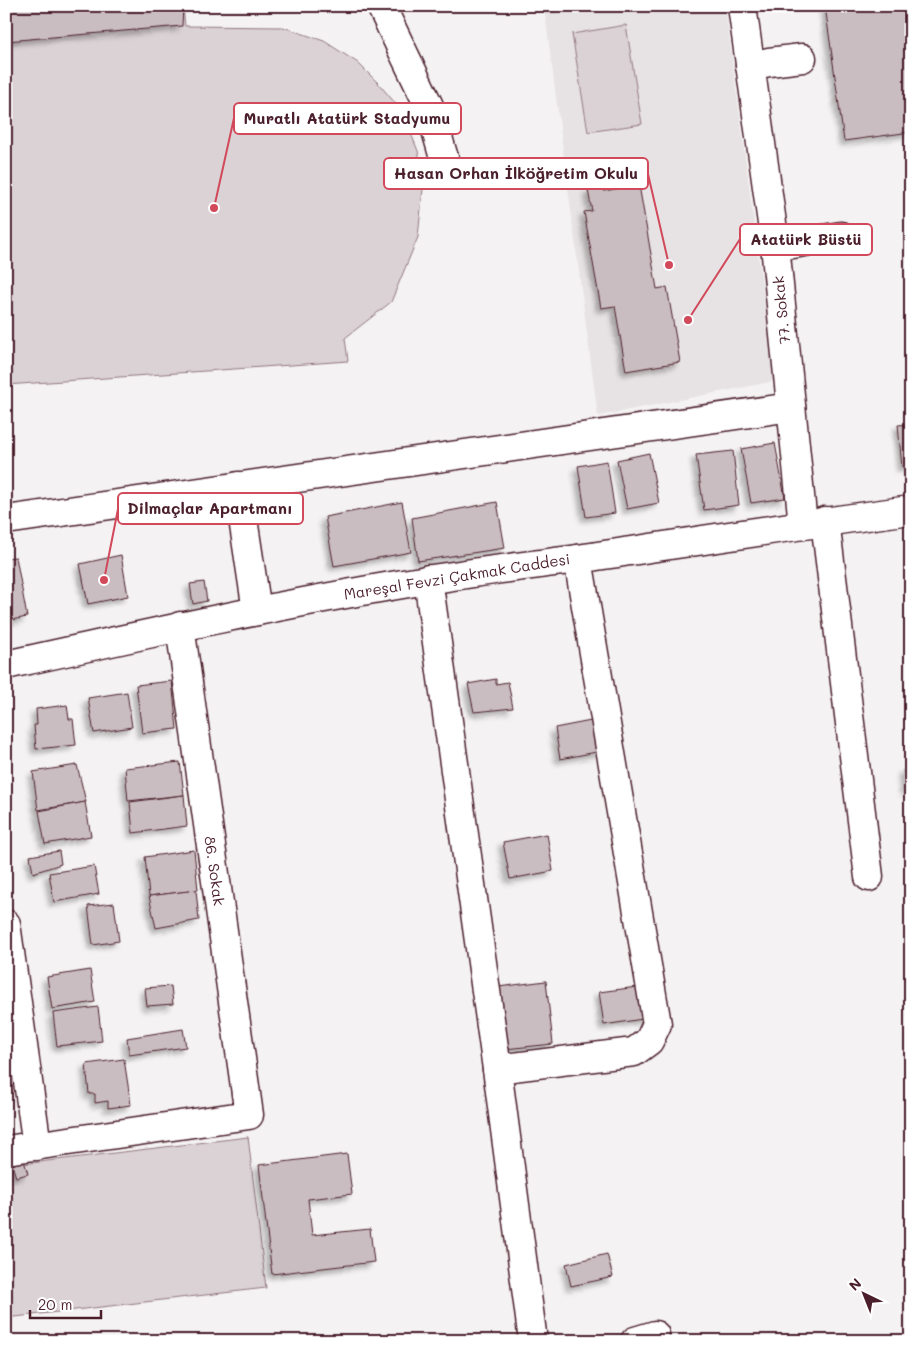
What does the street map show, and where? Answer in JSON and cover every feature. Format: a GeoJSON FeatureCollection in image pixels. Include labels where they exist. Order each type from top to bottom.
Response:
{"type":"FeatureCollection","features":[{"type":"Feature","properties":{"kind":"street"},"geometry":{"type":"LineString","coordinates":[[382,6],[429,106],[448,172]]}},
{"type":"Feature","properties":{"kind":"street","name":"77. Sokak"},"geometry":{"type":"LineString","coordinates":[[742,6],[750,66],[753,150],[775,245],[791,407],[814,523],[869,877]]}},
{"type":"Feature","properties":{"kind":"street"},"geometry":{"type":"LineString","coordinates":[[750,66],[802,58]]}},
{"type":"Feature","properties":{"kind":"street"},"geometry":{"type":"LineString","coordinates":[[775,245],[794,244],[841,236]]}},
{"type":"Feature","properties":{"kind":"street"},"geometry":{"type":"LineString","coordinates":[[6,520],[791,407]]}},
{"type":"Feature","properties":{"kind":"street"},"geometry":{"type":"LineString","coordinates":[[238,486],[257,611]]}},
{"type":"Feature","properties":{"kind":"street","name":"Mareşal Fevzi Çakmak Caddesi"},"geometry":{"type":"LineString","coordinates":[[6,665],[180,626],[428,579],[911,510]]}},
{"type":"Feature","properties":{"kind":"street"},"geometry":{"type":"LineString","coordinates":[[497,1069],[634,1052],[649,1041],[657,1024],[578,559]]}},
{"type":"Feature","properties":{"kind":"street"},"geometry":{"type":"LineString","coordinates":[[428,579],[533,1341]]}},
{"type":"Feature","properties":{"kind":"street","name":"86. Sokak"},"geometry":{"type":"LineString","coordinates":[[37,1146],[249,1115],[180,626]]}},
{"type":"Feature","properties":{"kind":"street"},"geometry":{"type":"LineString","coordinates":[[6,924],[37,1146],[6,1150]]}},
{"type":"Feature","properties":{"kind":"shaded area"},"geometry":{"type":"Polygon","coordinates":[[[6,6],[183,6],[185,26],[283,27],[324,41],[358,63],[378,83],[402,111],[418,151],[424,179],[418,237],[391,302],[345,338],[348,361],[6,385],[6,6]]]}},
{"type":"Feature","properties":{"kind":"shaded area"},"geometry":{"type":"Polygon","coordinates":[[[544,6],[613,6],[545,13],[544,6]]]}},
{"type":"Feature","properties":{"kind":"shaded area"},"geometry":{"type":"Polygon","coordinates":[[[617,6],[725,6],[775,381],[598,416],[545,13],[617,6]]]}},
{"type":"Feature","properties":{"kind":"shaded area"},"geometry":{"type":"Polygon","coordinates":[[[626,25],[642,124],[588,132],[572,34],[626,25]]]}},
{"type":"Feature","properties":{"kind":"shaded area"},"geometry":{"type":"Polygon","coordinates":[[[248,1137],[266,1288],[6,1318],[6,1166],[248,1137]]]}},
{"type":"Feature","properties":{"kind":"building"},"geometry":{"type":"Polygon","coordinates":[[[6,6],[183,6],[182,26],[6,41],[6,6]]]}},
{"type":"Feature","properties":{"kind":"building"},"geometry":{"type":"Polygon","coordinates":[[[825,6],[911,6],[911,132],[844,141],[825,6]]]}},
{"type":"Feature","properties":{"kind":"building"},"geometry":{"type":"Polygon","coordinates":[[[639,185],[657,289],[667,287],[680,362],[626,371],[615,306],[601,308],[584,212],[592,211],[588,190],[603,187],[604,191],[639,185]]]}},
{"type":"Feature","properties":{"kind":"building"},"geometry":{"type":"Polygon","coordinates":[[[911,424],[911,466],[902,467],[898,425],[911,424]]]}},
{"type":"Feature","properties":{"kind":"building"},"geometry":{"type":"Polygon","coordinates":[[[775,443],[785,498],[751,503],[741,449],[775,443]]]}},
{"type":"Feature","properties":{"kind":"building"},"geometry":{"type":"Polygon","coordinates":[[[733,451],[739,505],[704,510],[696,455],[733,451]]]}},
{"type":"Feature","properties":{"kind":"building"},"geometry":{"type":"Polygon","coordinates":[[[649,453],[659,503],[627,509],[617,460],[649,453]]]}},
{"type":"Feature","properties":{"kind":"building"},"geometry":{"type":"Polygon","coordinates":[[[607,461],[615,513],[586,517],[578,466],[607,461]]]}},
{"type":"Feature","properties":{"kind":"building"},"geometry":{"type":"Polygon","coordinates":[[[402,502],[411,552],[334,566],[325,517],[402,502]]]}},
{"type":"Feature","properties":{"kind":"building"},"geometry":{"type":"Polygon","coordinates":[[[497,502],[505,548],[418,561],[412,518],[497,502]]]}},
{"type":"Feature","properties":{"kind":"building"},"geometry":{"type":"Polygon","coordinates":[[[121,555],[128,596],[88,604],[80,564],[121,555]]]}},
{"type":"Feature","properties":{"kind":"building"},"geometry":{"type":"Polygon","coordinates":[[[16,557],[27,617],[6,621],[6,558],[16,557]]]}},
{"type":"Feature","properties":{"kind":"building"},"geometry":{"type":"Polygon","coordinates":[[[204,582],[207,601],[193,604],[190,584],[204,582]]]}},
{"type":"Feature","properties":{"kind":"building"},"geometry":{"type":"Polygon","coordinates":[[[496,679],[496,684],[508,682],[513,708],[474,712],[468,684],[496,679]]]}},
{"type":"Feature","properties":{"kind":"building"},"geometry":{"type":"Polygon","coordinates":[[[172,681],[177,729],[142,733],[136,685],[172,681]]]}},
{"type":"Feature","properties":{"kind":"building"},"geometry":{"type":"Polygon","coordinates":[[[127,692],[132,727],[94,733],[88,698],[127,692]]]}},
{"type":"Feature","properties":{"kind":"building"},"geometry":{"type":"Polygon","coordinates":[[[67,705],[69,719],[73,719],[76,745],[36,749],[34,725],[37,725],[36,709],[67,705]]]}},
{"type":"Feature","properties":{"kind":"building"},"geometry":{"type":"Polygon","coordinates":[[[596,720],[602,751],[560,759],[555,728],[596,720]]]}},
{"type":"Feature","properties":{"kind":"building"},"geometry":{"type":"Polygon","coordinates":[[[180,762],[184,795],[128,801],[125,768],[180,762]]]}},
{"type":"Feature","properties":{"kind":"building"},"geometry":{"type":"Polygon","coordinates":[[[77,765],[86,802],[38,810],[33,772],[77,765]]]}},
{"type":"Feature","properties":{"kind":"building"},"geometry":{"type":"Polygon","coordinates":[[[911,769],[911,790],[905,790],[903,770],[911,769]]]}},
{"type":"Feature","properties":{"kind":"building"},"geometry":{"type":"Polygon","coordinates":[[[184,795],[187,826],[133,833],[130,802],[184,795]]]}},
{"type":"Feature","properties":{"kind":"building"},"geometry":{"type":"Polygon","coordinates":[[[85,802],[91,836],[45,844],[39,811],[85,802]]]}},
{"type":"Feature","properties":{"kind":"building"},"geometry":{"type":"Polygon","coordinates":[[[547,834],[553,871],[510,879],[503,842],[547,834]]]}},
{"type":"Feature","properties":{"kind":"building"},"geometry":{"type":"Polygon","coordinates":[[[194,850],[198,890],[149,896],[145,857],[194,850]]]}},
{"type":"Feature","properties":{"kind":"building"},"geometry":{"type":"Polygon","coordinates":[[[59,851],[61,864],[33,873],[30,856],[59,851]]]}},
{"type":"Feature","properties":{"kind":"building"},"geometry":{"type":"Polygon","coordinates":[[[94,866],[99,894],[54,902],[49,873],[94,866]]]}},
{"type":"Feature","properties":{"kind":"building"},"geometry":{"type":"Polygon","coordinates":[[[196,890],[199,920],[156,928],[149,896],[196,890]]]}},
{"type":"Feature","properties":{"kind":"building"},"geometry":{"type":"Polygon","coordinates":[[[114,903],[119,941],[93,945],[88,906],[114,903]]]}},
{"type":"Feature","properties":{"kind":"building"},"geometry":{"type":"Polygon","coordinates":[[[90,970],[95,1002],[52,1009],[47,977],[90,970]]]}},
{"type":"Feature","properties":{"kind":"building"},"geometry":{"type":"Polygon","coordinates":[[[546,981],[553,1044],[505,1049],[498,987],[546,981]]]}},
{"type":"Feature","properties":{"kind":"building"},"geometry":{"type":"Polygon","coordinates":[[[171,986],[173,1004],[147,1006],[145,988],[171,986]]]}},
{"type":"Feature","properties":{"kind":"building"},"geometry":{"type":"Polygon","coordinates":[[[645,986],[649,1018],[604,1025],[599,992],[645,986]]]}},
{"type":"Feature","properties":{"kind":"building"},"geometry":{"type":"Polygon","coordinates":[[[98,1007],[102,1041],[57,1046],[53,1013],[98,1007]]]}},
{"type":"Feature","properties":{"kind":"building"},"geometry":{"type":"Polygon","coordinates":[[[183,1029],[186,1047],[129,1055],[127,1038],[183,1029]]]}},
{"type":"Feature","properties":{"kind":"building"},"geometry":{"type":"Polygon","coordinates":[[[124,1059],[131,1105],[108,1108],[108,1101],[95,1103],[95,1094],[89,1094],[86,1064],[124,1059]]]}},
{"type":"Feature","properties":{"kind":"building"},"geometry":{"type":"Polygon","coordinates":[[[347,1154],[352,1194],[308,1199],[312,1235],[370,1229],[374,1262],[272,1274],[259,1165],[347,1154]]]}},
{"type":"Feature","properties":{"kind":"building"},"geometry":{"type":"Polygon","coordinates":[[[24,1161],[28,1174],[16,1177],[12,1165],[24,1161]]]}},
{"type":"Feature","properties":{"kind":"building"},"geometry":{"type":"Polygon","coordinates":[[[607,1254],[613,1277],[571,1286],[566,1264],[607,1254]]]}},
{"type":"Feature","properties":{"kind":"place","name":"Muratlı Atatürk Stadyumu"},"geometry":{"type":"Point","coordinates":[214,208]}},
{"type":"Feature","properties":{"kind":"place","name":"Hasan Orhan İlköğretim Okulu"},"geometry":{"type":"Point","coordinates":[669,265]}},
{"type":"Feature","properties":{"kind":"place","name":"Atatürk Büstü"},"geometry":{"type":"Point","coordinates":[688,320]}},
{"type":"Feature","properties":{"kind":"place","name":"Dilmaçlar Apartmanı"},"geometry":{"type":"Point","coordinates":[104,580]}}]}
